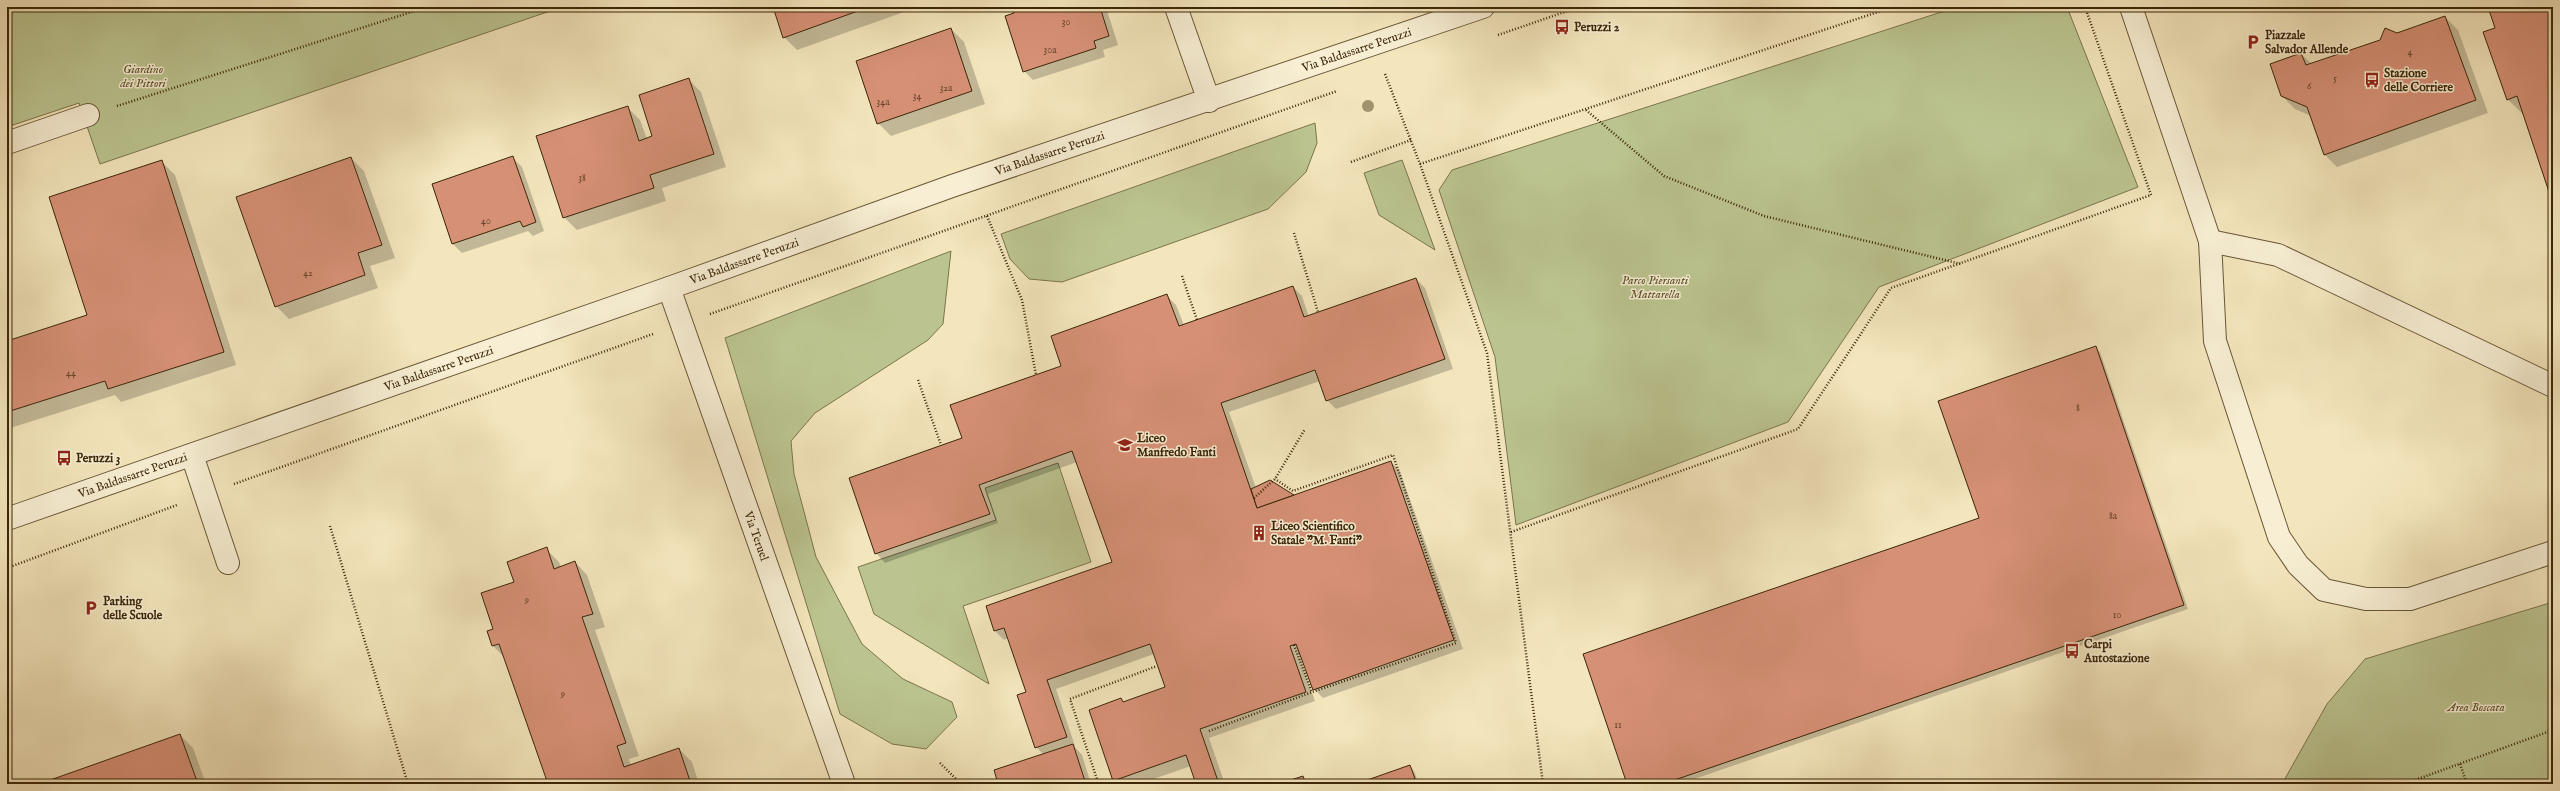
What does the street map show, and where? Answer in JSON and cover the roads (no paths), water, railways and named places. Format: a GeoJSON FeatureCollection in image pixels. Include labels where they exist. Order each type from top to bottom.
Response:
{"type":"FeatureCollection","features":[{"type":"Feature","properties":{"kind":"street"},"geometry":{"type":"LineString","coordinates":[[1176,7],[1209,101]]}},
{"type":"Feature","properties":{"kind":"street","name":"Via Baldassarre Peruzzi"},"geometry":{"type":"LineString","coordinates":[[7,519],[669,288],[952,186],[1209,101],[1483,7]]}},
{"type":"Feature","properties":{"kind":"street"},"geometry":{"type":"LineString","coordinates":[[2131,7],[2210,240],[2215,341],[2238,407],[2279,537],[2298,564],[2324,590],[2366,599],[2410,599],[2553,552]]}},
{"type":"Feature","properties":{"kind":"street"},"geometry":{"type":"LineString","coordinates":[[7,143],[88,115]]}},
{"type":"Feature","properties":{"kind":"street"},"geometry":{"type":"LineString","coordinates":[[2210,240],[2278,255],[2553,386]]}},
{"type":"Feature","properties":{"kind":"street","name":"Via Teruel"},"geometry":{"type":"LineString","coordinates":[[669,288],[844,784]]}},
{"type":"Feature","properties":{"kind":"street"},"geometry":{"type":"LineString","coordinates":[[192,455],[228,563]]}},
{"type":"Feature","properties":{"kind":"place","name":"Peruzzi 2"},"geometry":{"type":"Point","coordinates":[1562,27]}},
{"type":"Feature","properties":{"kind":"place","name":"Piazzale Salvador Allende"},"geometry":{"type":"Point","coordinates":[2253,42]}},
{"type":"Feature","properties":{"kind":"place","name":"Stazione delle Corriere"},"geometry":{"type":"Point","coordinates":[2372,80]}},
{"type":"Feature","properties":{"kind":"place","name":"Liceo Manfredo Fanti"},"geometry":{"type":"Point","coordinates":[1125,445]}},
{"type":"Feature","properties":{"kind":"place","name":"Peruzzi 3"},"geometry":{"type":"Point","coordinates":[64,458]}},
{"type":"Feature","properties":{"kind":"place","name":"Liceo Scientifico Statale \"M. Fanti\""},"geometry":{"type":"Point","coordinates":[1259,533]}},
{"type":"Feature","properties":{"kind":"place","name":"Parking delle Scuole"},"geometry":{"type":"Point","coordinates":[91,608]}},
{"type":"Feature","properties":{"kind":"place","name":"Carpi Autostazione"},"geometry":{"type":"Point","coordinates":[2072,651]}},
{"type":"Feature","properties":{"kind":"park label","name":"Giardino dei Pittori"},"geometry":{"type":"Point","coordinates":[143,76]}},
{"type":"Feature","properties":{"kind":"park label","name":"Parco Piersanti Mattarella"},"geometry":{"type":"Point","coordinates":[1655,287]}},
{"type":"Feature","properties":{"kind":"park label","name":"Area Boscata"},"geometry":{"type":"Point","coordinates":[2476,707]}}]}
